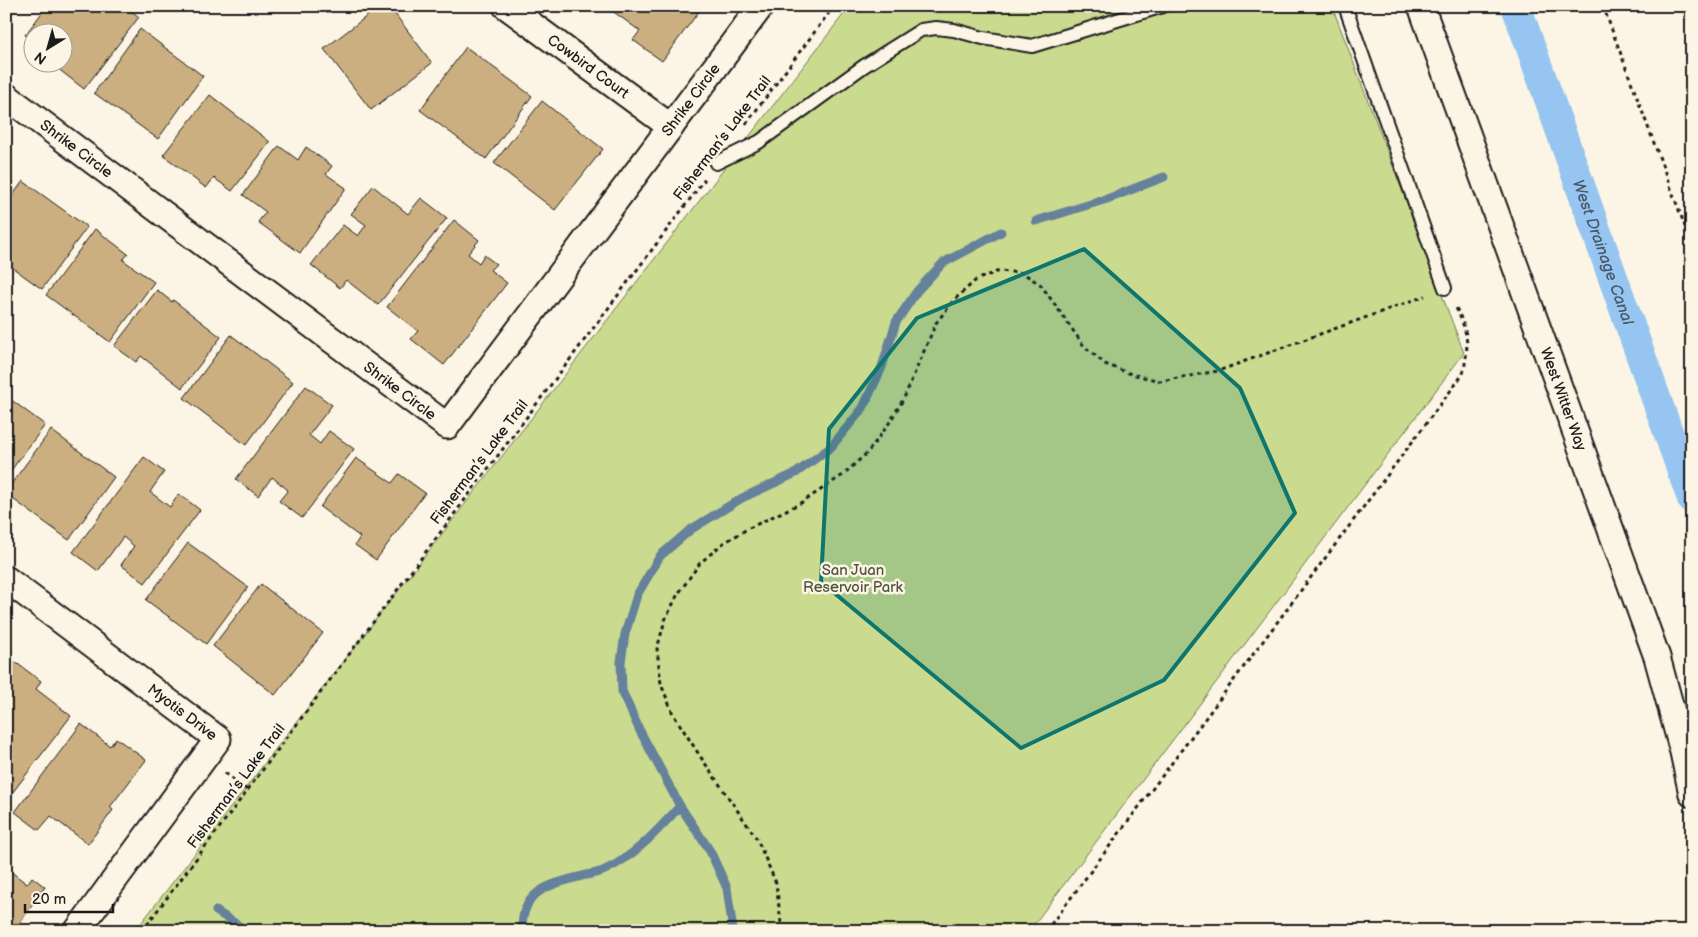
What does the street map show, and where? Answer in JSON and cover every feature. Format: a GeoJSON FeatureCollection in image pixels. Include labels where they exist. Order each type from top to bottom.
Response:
{"type":"FeatureCollection","features":[{"type":"Feature","properties":{"kind":"street","name":"Cowbird Court"},"geometry":{"type":"LineString","coordinates":[[506,6],[671,127]]}},
{"type":"Feature","properties":{"kind":"street","name":"Shrike Circle"},"geometry":{"type":"LineString","coordinates":[[6,96],[447,426],[762,6]]}},
{"type":"Feature","properties":{"kind":"street","name":"West Witter Way"},"geometry":{"type":"LineString","coordinates":[[1421,6],[1657,657],[1683,752],[1692,794]]}},
{"type":"Feature","properties":{"kind":"street","name":"Myotis Drive"},"geometry":{"type":"LineString","coordinates":[[6,579],[218,739],[77,931]]}},
{"type":"Feature","properties":{"kind":"lane"},"geometry":{"type":"LineString","coordinates":[[716,163],[759,142],[864,66],[921,30],[936,28],[954,30],[991,40],[1032,46],[1163,6]]}},
{"type":"Feature","properties":{"kind":"lane"},"geometry":{"type":"LineString","coordinates":[[1345,6],[1445,288]]}},
{"type":"Feature","properties":{"kind":"path","name":"Fisherman’s Lake Trail"},"geometry":{"type":"LineString","coordinates":[[142,931],[834,6]]}},
{"type":"Feature","properties":{"kind":"path"},"geometry":{"type":"LineString","coordinates":[[1603,6],[1692,245]]}},
{"type":"Feature","properties":{"kind":"path"},"geometry":{"type":"LineString","coordinates":[[782,931],[776,883],[761,848],[757,839],[700,756],[674,714],[661,684],[657,649],[665,620],[678,594],[700,563],[722,544],[815,494],[843,475],[868,452],[888,426],[904,398],[936,322],[954,300],[976,280],[999,271],[1023,273],[1041,285],[1084,346],[1105,364],[1131,374],[1160,381],[1218,371],[1445,288],[1468,337],[1463,374],[1046,931]]}},
{"type":"Feature","properties":{"kind":"path"},"geometry":{"type":"LineString","coordinates":[[232,779],[248,790]]}},
{"type":"Feature","properties":{"kind":"highlighted area"},"geometry":{"type":"Polygon","coordinates":[[[1084,249],[1240,388],[1295,513],[1164,680],[1021,748],[821,582],[829,429],[917,318],[1084,249]]]}},
{"type":"Feature","properties":{"kind":"green space","name":"San Juan Reservoir Park"},"geometry":{"type":"Polygon","coordinates":[[[850,6],[1332,6],[1464,353],[1029,931],[135,931],[850,6]]]}},
{"type":"Feature","properties":{"kind":"building"},"geometry":{"type":"Polygon","coordinates":[[[47,6],[125,6],[139,17],[84,89],[62,72],[72,72],[72,22],[35,22],[47,6]]]}},
{"type":"Feature","properties":{"kind":"building"},"geometry":{"type":"Polygon","coordinates":[[[380,6],[389,6],[432,63],[371,110],[324,49],[380,6]]]}},
{"type":"Feature","properties":{"kind":"building"},"geometry":{"type":"Polygon","coordinates":[[[614,6],[701,6],[662,61],[633,40],[640,31],[611,10],[614,6]]]}},
{"type":"Feature","properties":{"kind":"building"},"geometry":{"type":"Polygon","coordinates":[[[140,29],[203,76],[158,139],[94,93],[140,29]]]}},
{"type":"Feature","properties":{"kind":"building"},"geometry":{"type":"Polygon","coordinates":[[[466,47],[532,96],[486,159],[420,110],[466,47]]]}},
{"type":"Feature","properties":{"kind":"building"},"geometry":{"type":"Polygon","coordinates":[[[210,95],[270,142],[232,191],[214,178],[206,188],[163,155],[210,95]]]}},
{"type":"Feature","properties":{"kind":"building"},"geometry":{"type":"Polygon","coordinates":[[[542,101],[603,149],[555,210],[494,163],[542,101]]]}},
{"type":"Feature","properties":{"kind":"building"},"geometry":{"type":"Polygon","coordinates":[[[279,146],[298,160],[306,147],[332,166],[326,174],[346,188],[300,253],[258,222],[266,212],[243,195],[279,146]]]}},
{"type":"Feature","properties":{"kind":"building"},"geometry":{"type":"Polygon","coordinates":[[[6,176],[13,182],[6,191],[6,176]]]}},
{"type":"Feature","properties":{"kind":"building"},"geometry":{"type":"Polygon","coordinates":[[[23,181],[87,227],[42,289],[6,263],[6,205],[23,181]]]}},
{"type":"Feature","properties":{"kind":"building"},"geometry":{"type":"Polygon","coordinates":[[[373,186],[408,214],[421,198],[447,218],[378,305],[346,280],[340,288],[311,265],[343,225],[358,236],[366,225],[351,214],[373,186]]]}},
{"type":"Feature","properties":{"kind":"building"},"geometry":{"type":"Polygon","coordinates":[[[454,220],[479,240],[468,254],[479,263],[484,255],[496,264],[490,270],[507,283],[444,365],[411,339],[418,331],[387,307],[454,220]]]}},
{"type":"Feature","properties":{"kind":"building"},"geometry":{"type":"Polygon","coordinates":[[[95,229],[128,254],[123,260],[154,282],[110,342],[46,295],[95,229]]]}},
{"type":"Feature","properties":{"kind":"building"},"geometry":{"type":"Polygon","coordinates":[[[157,290],[221,337],[182,388],[141,356],[136,362],[114,346],[157,290]]]}},
{"type":"Feature","properties":{"kind":"building"},"geometry":{"type":"Polygon","coordinates":[[[231,335],[293,382],[246,445],[184,398],[231,335]]]}},
{"type":"Feature","properties":{"kind":"building"},"geometry":{"type":"Polygon","coordinates":[[[306,386],[332,405],[309,435],[320,444],[329,431],[354,449],[302,518],[279,501],[288,490],[272,477],[258,496],[236,479],[306,386]]]}},
{"type":"Feature","properties":{"kind":"building"},"geometry":{"type":"Polygon","coordinates":[[[6,396],[45,425],[6,477],[6,396]]]}},
{"type":"Feature","properties":{"kind":"building"},"geometry":{"type":"Polygon","coordinates":[[[51,430],[114,477],[69,540],[6,494],[6,491],[51,430]]]}},
{"type":"Feature","properties":{"kind":"building"},"geometry":{"type":"Polygon","coordinates":[[[144,457],[164,472],[150,492],[170,507],[179,494],[200,510],[145,583],[121,565],[134,546],[123,537],[98,571],[73,552],[144,457]]]}},
{"type":"Feature","properties":{"kind":"building"},"geometry":{"type":"Polygon","coordinates":[[[356,458],[392,483],[399,474],[425,493],[376,560],[355,545],[360,537],[320,507],[356,458]]]}},
{"type":"Feature","properties":{"kind":"building"},"geometry":{"type":"Polygon","coordinates":[[[188,543],[248,587],[206,644],[146,600],[188,543]]]}},
{"type":"Feature","properties":{"kind":"building"},"geometry":{"type":"Polygon","coordinates":[[[261,584],[323,633],[275,695],[213,646],[261,584]]]}},
{"type":"Feature","properties":{"kind":"building"},"geometry":{"type":"Polygon","coordinates":[[[11,659],[41,681],[36,689],[71,716],[6,801],[6,666],[11,659]]]}},
{"type":"Feature","properties":{"kind":"building"},"geometry":{"type":"Polygon","coordinates":[[[81,724],[110,746],[116,738],[146,760],[110,807],[113,810],[88,844],[51,816],[39,830],[15,812],[81,724]]]}},
{"type":"Feature","properties":{"kind":"building"},"geometry":{"type":"Polygon","coordinates":[[[10,871],[27,884],[32,877],[45,887],[14,931],[6,931],[6,876],[10,871]]]}},
{"type":"Feature","properties":{"kind":"waterway","name":"West Drainage Canal"},"geometry":{"type":"LineString","coordinates":[[1516,6],[1692,499]]}},
{"type":"Feature","properties":{"kind":"waterway"},"geometry":{"type":"LineString","coordinates":[[1036,221],[1107,199],[1164,177]]}},
{"type":"Feature","properties":{"kind":"waterway"},"geometry":{"type":"LineString","coordinates":[[733,931],[727,888],[710,851],[680,806],[639,729],[622,691],[621,662],[625,634],[637,595],[660,556],[690,530],[742,498],[796,473],[831,447],[863,408],[882,367],[896,322],[917,291],[943,263],[1001,232]]}},
{"type":"Feature","properties":{"kind":"waterway"},"geometry":{"type":"LineString","coordinates":[[522,931],[523,917],[527,905],[541,890],[551,885],[600,872],[616,864],[646,842],[680,806]]}},
{"type":"Feature","properties":{"kind":"waterway"},"geometry":{"type":"LineString","coordinates":[[216,911],[247,931]]}}]}
